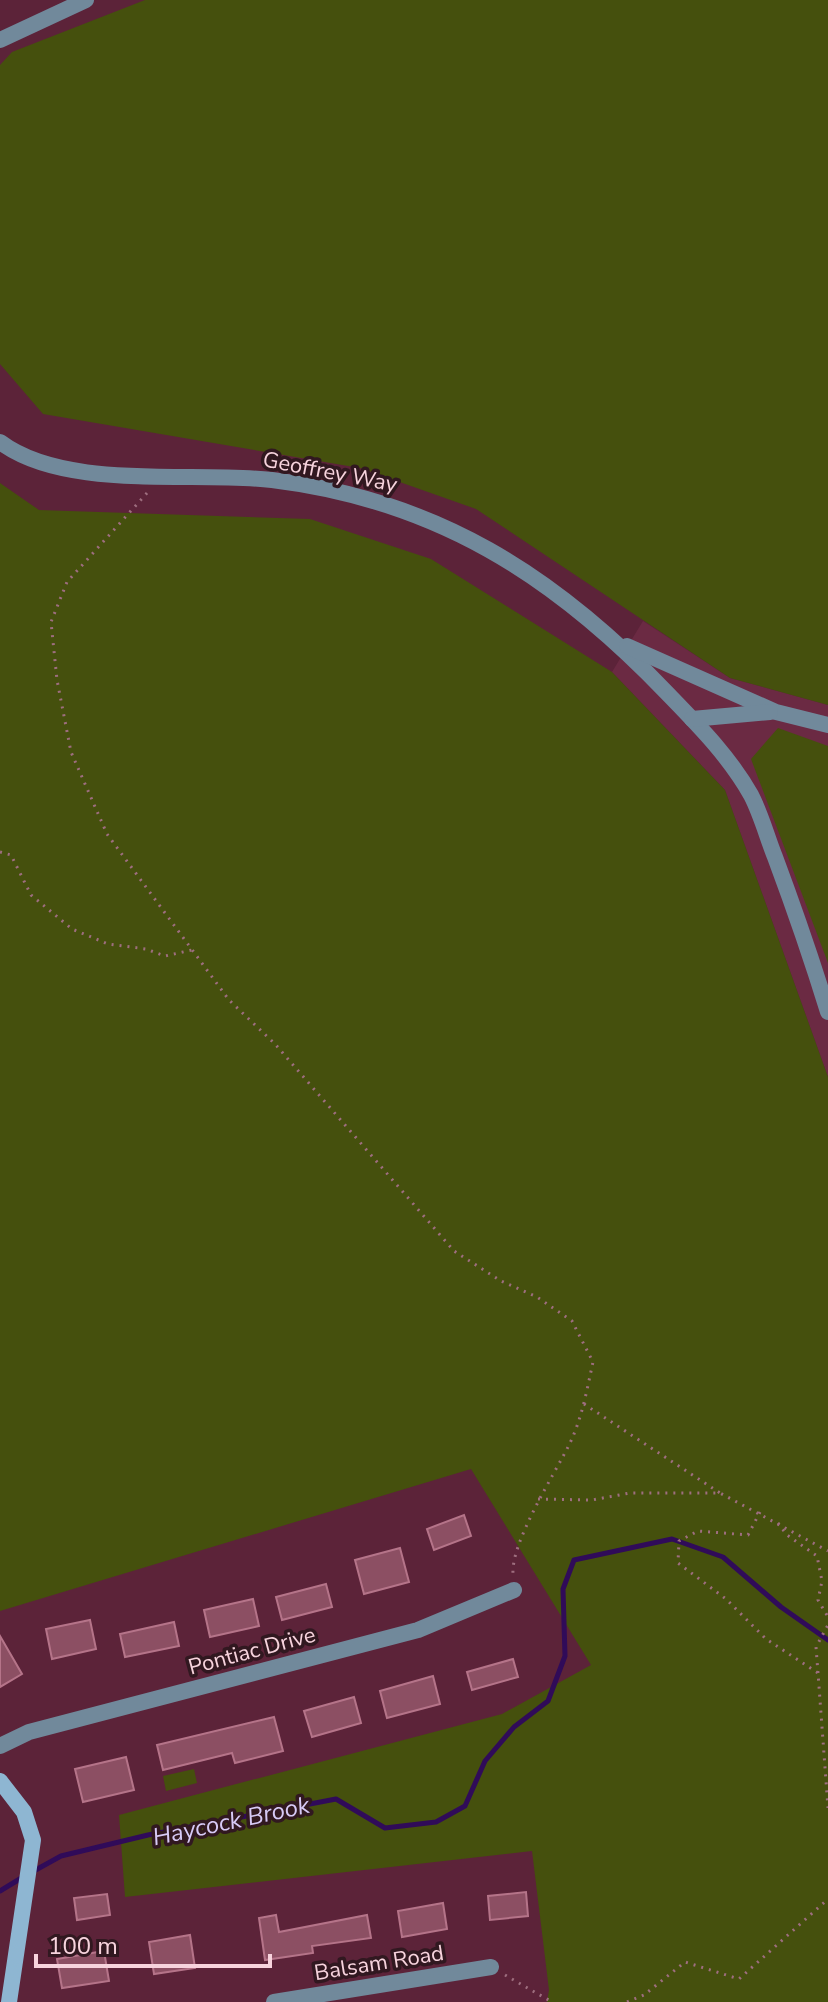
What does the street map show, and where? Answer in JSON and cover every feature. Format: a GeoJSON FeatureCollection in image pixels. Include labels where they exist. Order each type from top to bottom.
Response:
{"type":"FeatureCollection","features":[{"type":"Feature","properties":{"kind":"street"},"geometry":{"type":"LineString","coordinates":[[59,13],[72,0]]}},
{"type":"Feature","properties":{"kind":"street"},"geometry":{"type":"LineString","coordinates":[[0,40],[86,0]]}},
{"type":"Feature","properties":{"kind":"street","name":"Geoffrey Way"},"geometry":{"type":"LineString","coordinates":[[0,442],[12,451],[68,470],[272,480],[359,496],[408,510],[452,528],[515,565],[618,642],[726,755],[752,798],[828,1012]]}},
{"type":"Feature","properties":{"kind":"street","name":"Geoffrey Way"},"geometry":{"type":"LineString","coordinates":[[618,642],[776,712],[828,725]]}},
{"type":"Feature","properties":{"kind":"street","name":"Geoffrey Way"},"geometry":{"type":"LineString","coordinates":[[692,719],[776,712]]}},
{"type":"Feature","properties":{"kind":"street","name":"Pontiac Drive"},"geometry":{"type":"LineString","coordinates":[[0,1746],[29,1732],[418,1630],[514,1590]]}},
{"type":"Feature","properties":{"kind":"street"},"geometry":{"type":"LineString","coordinates":[[0,1781],[24,1812],[33,1840],[9,2002]]}},
{"type":"Feature","properties":{"kind":"street","name":"Balsam Road"},"geometry":{"type":"LineString","coordinates":[[274,2002],[491,1967]]}},
{"type":"Feature","properties":{"kind":"path"},"geometry":{"type":"LineString","coordinates":[[150,475],[147,494],[67,582],[51,622],[57,680],[71,752],[107,834],[229,1000],[275,1044],[454,1251],[501,1281],[537,1297],[572,1321],[593,1362],[584,1404],[570,1442],[538,1499],[513,1568],[514,1590]]}},
{"type":"Feature","properties":{"kind":"path"},"geometry":{"type":"LineString","coordinates":[[0,852],[11,855],[31,895],[72,929],[108,944],[146,949],[165,956],[192,950]]}},
{"type":"Feature","properties":{"kind":"path"},"geometry":{"type":"LineString","coordinates":[[584,1404],[720,1493],[828,1551]]}},
{"type":"Feature","properties":{"kind":"path"},"geometry":{"type":"LineString","coordinates":[[538,1499],[592,1500],[630,1493],[720,1493]]}},
{"type":"Feature","properties":{"kind":"path"},"geometry":{"type":"LineString","coordinates":[[760,1512],[748,1535],[698,1531],[679,1541],[678,1563],[726,1599],[766,1639],[818,1673]]}},
{"type":"Feature","properties":{"kind":"path"},"geometry":{"type":"LineString","coordinates":[[777,1521],[787,1535],[817,1556],[822,1581],[818,1600],[828,1617]]}},
{"type":"Feature","properties":{"kind":"path"},"geometry":{"type":"LineString","coordinates":[[828,1625],[816,1647],[828,1808]]}},
{"type":"Feature","properties":{"kind":"path"},"geometry":{"type":"LineString","coordinates":[[627,2002],[644,1995],[685,1962],[739,1979],[828,1899]]}},
{"type":"Feature","properties":{"kind":"path"},"geometry":{"type":"LineString","coordinates":[[491,1967],[552,2002]]}},
{"type":"Feature","properties":{"kind":"shaded area"},"geometry":{"type":"Polygon","coordinates":[[[643,621],[730,678],[828,705],[828,1077],[725,790],[612,672],[643,621]]]}},
{"type":"Feature","properties":{"kind":"green space"},"geometry":{"type":"Polygon","coordinates":[[[145,0],[828,0],[828,705],[730,678],[476,509],[360,468],[43,414],[0,364],[0,65],[12,52],[145,0]]]}},
{"type":"Feature","properties":{"kind":"green space"},"geometry":{"type":"Polygon","coordinates":[[[0,483],[39,510],[310,519],[431,559],[612,672],[725,790],[828,1077],[828,2002],[547,2002],[549,1990],[532,1851],[125,1897],[119,1815],[502,1714],[591,1665],[471,1469],[0,1611],[0,483]]]}},
{"type":"Feature","properties":{"kind":"green space"},"geometry":{"type":"Polygon","coordinates":[[[778,728],[828,746],[828,963],[751,759],[778,728]]]}},
{"type":"Feature","properties":{"kind":"green space"},"geometry":{"type":"Polygon","coordinates":[[[194,1769],[197,1783],[166,1791],[163,1776],[194,1769]]]}},
{"type":"Feature","properties":{"kind":"building"},"geometry":{"type":"Polygon","coordinates":[[[464,1515],[471,1536],[434,1550],[427,1529],[464,1515]]]}},
{"type":"Feature","properties":{"kind":"building"},"geometry":{"type":"Polygon","coordinates":[[[400,1548],[409,1582],[364,1594],[355,1560],[400,1548]]]}},
{"type":"Feature","properties":{"kind":"building"},"geometry":{"type":"Polygon","coordinates":[[[326,1584],[332,1607],[282,1620],[276,1597],[326,1584]]]}},
{"type":"Feature","properties":{"kind":"building"},"geometry":{"type":"Polygon","coordinates":[[[253,1599],[259,1626],[210,1637],[204,1610],[253,1599]]]}},
{"type":"Feature","properties":{"kind":"building"},"geometry":{"type":"Polygon","coordinates":[[[90,1620],[96,1649],[52,1659],[46,1629],[90,1620]]]}},
{"type":"Feature","properties":{"kind":"building"},"geometry":{"type":"Polygon","coordinates":[[[174,1622],[179,1646],[125,1657],[120,1634],[174,1622]]]}},
{"type":"Feature","properties":{"kind":"building"},"geometry":{"type":"Polygon","coordinates":[[[0,1636],[22,1674],[0,1687],[0,1636]]]}},
{"type":"Feature","properties":{"kind":"building"},"geometry":{"type":"Polygon","coordinates":[[[513,1659],[518,1677],[472,1690],[467,1672],[513,1659]]]}},
{"type":"Feature","properties":{"kind":"building"},"geometry":{"type":"Polygon","coordinates":[[[433,1676],[440,1704],[387,1718],[380,1691],[433,1676]]]}},
{"type":"Feature","properties":{"kind":"building"},"geometry":{"type":"Polygon","coordinates":[[[354,1697],[361,1723],[312,1737],[304,1711],[354,1697]]]}},
{"type":"Feature","properties":{"kind":"building"},"geometry":{"type":"Polygon","coordinates":[[[274,1717],[283,1751],[235,1763],[232,1753],[163,1770],[157,1745],[274,1717]]]}},
{"type":"Feature","properties":{"kind":"building"},"geometry":{"type":"Polygon","coordinates":[[[126,1757],[134,1790],[83,1802],[75,1769],[126,1757]]]}},
{"type":"Feature","properties":{"kind":"building"},"geometry":{"type":"Polygon","coordinates":[[[526,1892],[528,1916],[490,1920],[488,1896],[526,1892]]]}},
{"type":"Feature","properties":{"kind":"building"},"geometry":{"type":"Polygon","coordinates":[[[107,1894],[110,1915],[77,1920],[74,1898],[107,1894]]]}},
{"type":"Feature","properties":{"kind":"building"},"geometry":{"type":"Polygon","coordinates":[[[443,1903],[447,1929],[402,1937],[398,1911],[443,1903]]]}},
{"type":"Feature","properties":{"kind":"building"},"geometry":{"type":"Polygon","coordinates":[[[276,1915],[279,1932],[367,1915],[371,1938],[312,1946],[313,1953],[265,1960],[259,1918],[276,1915]]]}},
{"type":"Feature","properties":{"kind":"building"},"geometry":{"type":"Polygon","coordinates":[[[190,1935],[195,1968],[154,1974],[149,1942],[190,1935]]]}},
{"type":"Feature","properties":{"kind":"building"},"geometry":{"type":"Polygon","coordinates":[[[104,1951],[109,1981],[62,1988],[57,1959],[104,1951]]]}},
{"type":"Feature","properties":{"kind":"waterway","name":"Haycock Brook"},"geometry":{"type":"LineString","coordinates":[[32,1872],[61,1856],[148,1835],[336,1799],[385,1828],[436,1822],[465,1806],[485,1761],[514,1727],[548,1701],[565,1656],[563,1589],[574,1560],[672,1539],[723,1557],[781,1607],[828,1640]]}},
{"type":"Feature","properties":{"kind":"waterway","name":"Haycock Brook"},"geometry":{"type":"LineString","coordinates":[[0,1891],[23,1877]]}}]}
